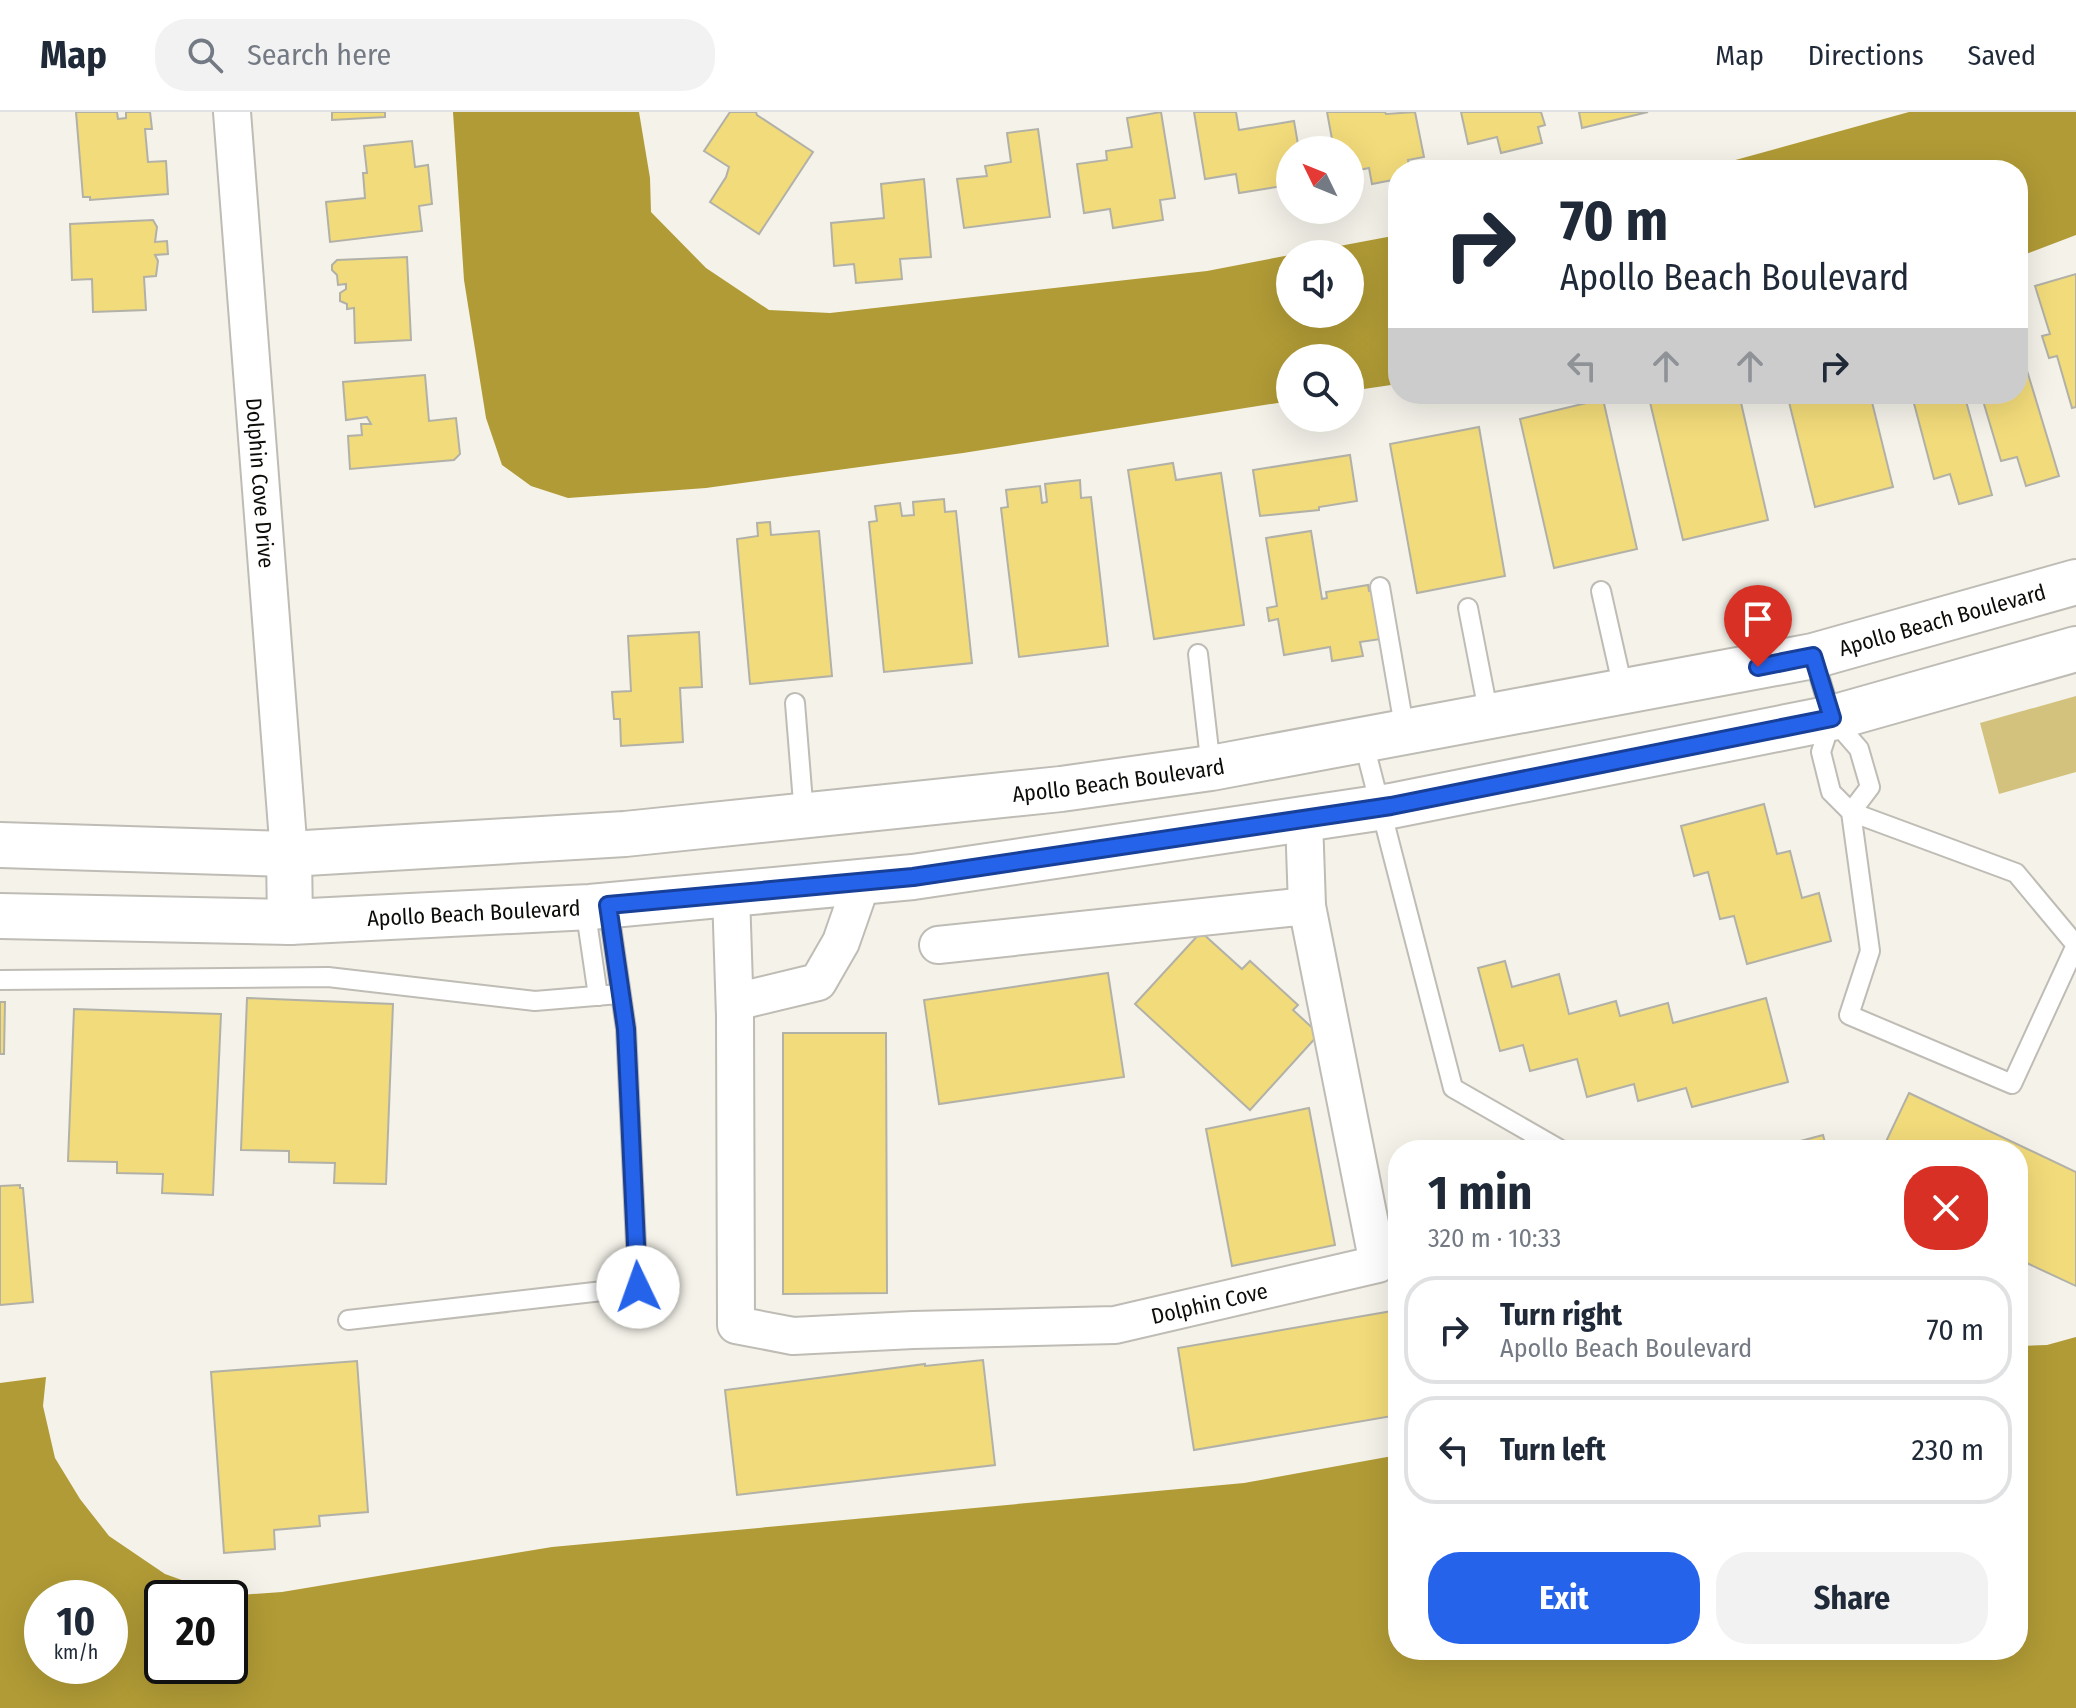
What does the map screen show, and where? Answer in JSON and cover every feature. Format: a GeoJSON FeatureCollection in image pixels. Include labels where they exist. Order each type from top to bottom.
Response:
{"type":"FeatureCollection","features":[{"type":"Feature","properties":{"kind":"main road","name":"Apollo Beach Boulevard"},"geometry":{"type":"LineString","coordinates":[[0,845],[289,854],[625,834],[1061,789],[1211,768],[1813,656],[2076,582]]}},
{"type":"Feature","properties":{"kind":"main road","name":"Apollo Beach Boulevard"},"geometry":{"type":"LineString","coordinates":[[0,916],[290,922],[596,906],[913,877],[1381,807],[1832,718],[2076,649]]}},
{"type":"Feature","properties":{"kind":"main road"},"geometry":{"type":"LineString","coordinates":[[289,854],[290,922]]}},
{"type":"Feature","properties":{"kind":"street","name":"Dolphin Cove Drive"},"geometry":{"type":"LineString","coordinates":[[232,112],[289,854]]}},
{"type":"Feature","properties":{"kind":"street","name":"Dolphin Cove"},"geometry":{"type":"LineString","coordinates":[[731,894],[735,1009],[736,1325],[793,1336],[1115,1325],[1388,1262],[1307,906],[1304,819]]}},
{"type":"Feature","properties":{"kind":"street"},"geometry":{"type":"LineString","coordinates":[[735,1009],[818,982],[841,942],[856,899],[853,882]]}},
{"type":"Feature","properties":{"kind":"street"},"geometry":{"type":"LineString","coordinates":[[938,945],[1307,906]]}},
{"type":"Feature","properties":{"kind":"lane"},"geometry":{"type":"LineString","coordinates":[[1380,587],[1384,736],[1381,807],[1453,1088],[1544,1140]]}},
{"type":"Feature","properties":{"kind":"lane"},"geometry":{"type":"LineString","coordinates":[[1601,591],[1624,693]]}},
{"type":"Feature","properties":{"kind":"lane"},"geometry":{"type":"LineString","coordinates":[[1468,608],[1489,716]]}},
{"type":"Feature","properties":{"kind":"lane"},"geometry":{"type":"LineString","coordinates":[[1198,654],[1211,768]]}},
{"type":"Feature","properties":{"kind":"lane"},"geometry":{"type":"LineString","coordinates":[[1813,656],[1832,718],[1859,749],[1870,787],[1851,812],[1870,951],[1849,1015],[2012,1084],[2076,945],[2016,873],[1851,812],[1831,792],[1821,752],[1832,718]]}},
{"type":"Feature","properties":{"kind":"lane"},"geometry":{"type":"LineString","coordinates":[[795,703],[804,815]]}},
{"type":"Feature","properties":{"kind":"lane"},"geometry":{"type":"LineString","coordinates":[[348,1320],[638,1287],[626,1029],[596,906]]}},
{"type":"Feature","properties":{"kind":"lane"},"geometry":{"type":"LineString","coordinates":[[596,906],[598,996]]}},
{"type":"Feature","properties":{"kind":"lane"},"geometry":{"type":"LineString","coordinates":[[0,980],[328,977],[535,1001],[619,994]]}},
{"type":"Feature","properties":{"kind":"shaded area"},"geometry":{"type":"Polygon","coordinates":[[[453,112],[639,112],[650,178],[651,212],[706,268],[769,310],[830,313],[1207,271],[1276,258],[1276,328],[1364,328],[1364,241],[1388,237],[1388,385],[1364,389],[1364,344],[1276,344],[1276,403],[963,453],[706,488],[568,498],[531,486],[502,465],[486,418],[464,280],[453,112]]]}},
{"type":"Feature","properties":{"kind":"shaded area"},"geometry":{"type":"Polygon","coordinates":[[[1909,112],[2076,112],[2076,235],[2028,253],[2028,160],[1735,160],[1909,112]]]}},
{"type":"Feature","properties":{"kind":"shaded area"},"geometry":{"type":"Polygon","coordinates":[[[2076,696],[2076,772],[1999,794],[1980,723],[2076,696]]]}},
{"type":"Feature","properties":{"kind":"shaded area"},"geometry":{"type":"Polygon","coordinates":[[[2076,1337],[2076,1708],[0,1708],[0,1383],[46,1377],[43,1406],[55,1458],[80,1499],[109,1536],[165,1574],[182,1580],[144,1580],[144,1684],[248,1684],[248,1594],[282,1592],[552,1547],[1244,1483],[1388,1457],[1388,1660],[2028,1660],[2028,1346],[2047,1345],[2076,1337]]]}},
{"type":"Feature","properties":{"kind":"building"},"geometry":{"type":"Polygon","coordinates":[[[76,112],[117,112],[118,119],[126,118],[126,112],[150,112],[152,129],[145,129],[148,162],[166,161],[168,194],[90,200],[90,197],[83,197],[76,112]]]}},
{"type":"Feature","properties":{"kind":"building"},"geometry":{"type":"Polygon","coordinates":[[[332,112],[385,112],[385,117],[332,120],[332,112]]]}},
{"type":"Feature","properties":{"kind":"building"},"geometry":{"type":"Polygon","coordinates":[[[730,112],[756,112],[813,152],[759,234],[710,202],[729,167],[704,151],[730,112]]]}},
{"type":"Feature","properties":{"kind":"building"},"geometry":{"type":"Polygon","coordinates":[[[1161,112],[1175,198],[1160,200],[1163,220],[1113,228],[1110,209],[1084,213],[1077,164],[1107,160],[1106,151],[1132,147],[1127,118],[1161,112]]]}},
{"type":"Feature","properties":{"kind":"building"},"geometry":{"type":"Polygon","coordinates":[[[1194,112],[1236,112],[1239,130],[1294,121],[1297,136],[1276,136],[1276,187],[1239,193],[1236,174],[1205,179],[1194,112]]]}},
{"type":"Feature","properties":{"kind":"building"},"geometry":{"type":"Polygon","coordinates":[[[1327,112],[1415,112],[1424,157],[1388,160],[1388,181],[1372,184],[1369,168],[1364,169],[1364,136],[1331,136],[1327,112]]]}},
{"type":"Feature","properties":{"kind":"building"},"geometry":{"type":"Polygon","coordinates":[[[1461,112],[1541,112],[1545,125],[1538,127],[1542,143],[1501,153],[1497,137],[1468,144],[1461,112]]]}},
{"type":"Feature","properties":{"kind":"building"},"geometry":{"type":"Polygon","coordinates":[[[1579,112],[1648,112],[1582,128],[1579,112]]]}},
{"type":"Feature","properties":{"kind":"building"},"geometry":{"type":"Polygon","coordinates":[[[1038,129],[1050,217],[964,228],[957,179],[987,176],[985,166],[1011,162],[1007,133],[1038,129]]]}},
{"type":"Feature","properties":{"kind":"building"},"geometry":{"type":"Polygon","coordinates":[[[412,141],[415,167],[428,165],[432,204],[419,206],[422,231],[330,242],[326,202],[365,198],[363,173],[367,173],[364,146],[412,141]]]}},
{"type":"Feature","properties":{"kind":"building"},"geometry":{"type":"Polygon","coordinates":[[[924,179],[931,257],[900,259],[902,279],[856,283],[854,264],[834,266],[831,223],[884,218],[881,184],[924,179]]]}},
{"type":"Feature","properties":{"kind":"building"},"geometry":{"type":"Polygon","coordinates":[[[153,220],[157,227],[155,242],[167,241],[168,254],[155,255],[158,261],[156,276],[144,277],[146,310],[93,312],[92,279],[72,280],[70,224],[153,220]]]}},
{"type":"Feature","properties":{"kind":"building"},"geometry":{"type":"Polygon","coordinates":[[[407,257],[411,340],[355,343],[354,308],[347,309],[347,304],[340,301],[340,293],[346,289],[346,284],[338,285],[332,265],[337,260],[407,257]]]}},
{"type":"Feature","properties":{"kind":"building"},"geometry":{"type":"Polygon","coordinates":[[[2076,274],[2076,407],[2072,408],[2057,356],[2049,358],[2042,336],[2050,334],[2035,286],[2076,274]]]}},
{"type":"Feature","properties":{"kind":"building"},"geometry":{"type":"Polygon","coordinates":[[[2028,374],[2059,476],[2026,486],[2017,457],[2001,461],[1984,404],[2028,404],[2028,374]]]}},
{"type":"Feature","properties":{"kind":"building"},"geometry":{"type":"Polygon","coordinates":[[[425,375],[429,421],[456,418],[460,454],[454,460],[350,469],[348,436],[362,435],[361,424],[371,424],[367,417],[346,420],[343,382],[425,375]]]}},
{"type":"Feature","properties":{"kind":"building"},"geometry":{"type":"Polygon","coordinates":[[[1582,404],[1604,404],[1637,549],[1554,568],[1520,419],[1582,404]]]}},
{"type":"Feature","properties":{"kind":"building"},"geometry":{"type":"Polygon","coordinates":[[[1650,404],[1741,404],[1768,520],[1683,540],[1650,404]]]}},
{"type":"Feature","properties":{"kind":"building"},"geometry":{"type":"Polygon","coordinates":[[[1789,404],[1872,404],[1893,487],[1815,507],[1789,404]]]}},
{"type":"Feature","properties":{"kind":"building"},"geometry":{"type":"Polygon","coordinates":[[[1914,404],[1967,404],[1992,495],[1959,504],[1950,474],[1934,479],[1914,404]]]}},
{"type":"Feature","properties":{"kind":"building"},"geometry":{"type":"Polygon","coordinates":[[[1479,427],[1505,576],[1417,593],[1390,444],[1479,427]]]}},
{"type":"Feature","properties":{"kind":"building"},"geometry":{"type":"Polygon","coordinates":[[[1350,455],[1357,501],[1319,507],[1319,510],[1260,516],[1253,470],[1350,455]]]}},
{"type":"Feature","properties":{"kind":"building"},"geometry":{"type":"Polygon","coordinates":[[[1173,463],[1176,480],[1221,473],[1244,625],[1154,639],[1128,470],[1173,463]]]}},
{"type":"Feature","properties":{"kind":"building"},"geometry":{"type":"Polygon","coordinates":[[[1080,480],[1081,498],[1091,497],[1108,646],[1019,657],[1001,508],[1008,507],[1006,490],[1040,486],[1042,503],[1047,502],[1045,484],[1080,480]]]}},
{"type":"Feature","properties":{"kind":"building"},"geometry":{"type":"Polygon","coordinates":[[[944,499],[945,512],[956,511],[972,663],[884,672],[869,522],[877,521],[875,506],[900,503],[902,516],[914,515],[913,502],[944,499]]]}},
{"type":"Feature","properties":{"kind":"building"},"geometry":{"type":"Polygon","coordinates":[[[770,522],[771,535],[819,531],[832,676],[750,684],[737,539],[758,536],[757,523],[770,522]]]}},
{"type":"Feature","properties":{"kind":"building"},"geometry":{"type":"Polygon","coordinates":[[[1311,531],[1322,599],[1327,598],[1326,592],[1368,585],[1369,591],[1374,591],[1381,639],[1360,642],[1363,656],[1332,661],[1330,647],[1284,655],[1278,619],[1269,621],[1267,608],[1277,606],[1266,538],[1311,531]]]}},
{"type":"Feature","properties":{"kind":"building"},"geometry":{"type":"Polygon","coordinates":[[[699,632],[702,687],[680,688],[683,742],[621,746],[620,719],[614,719],[612,692],[631,691],[628,636],[699,632]]]}},
{"type":"Feature","properties":{"kind":"building"},"geometry":{"type":"Polygon","coordinates":[[[1764,804],[1777,854],[1790,851],[1802,898],[1819,893],[1831,941],[1747,964],[1734,916],[1720,919],[1708,872],[1694,876],[1681,826],[1764,804]]]}},
{"type":"Feature","properties":{"kind":"building"},"geometry":{"type":"Polygon","coordinates":[[[1201,932],[1242,969],[1250,961],[1298,1005],[1293,1010],[1319,1034],[1250,1110],[1135,1004],[1201,932]]]}},
{"type":"Feature","properties":{"kind":"building"},"geometry":{"type":"Polygon","coordinates":[[[1505,961],[1512,987],[1559,974],[1569,1014],[1616,1001],[1620,1016],[1668,1003],[1673,1023],[1766,998],[1788,1082],[1692,1107],[1686,1088],[1638,1101],[1634,1084],[1587,1097],[1577,1059],[1530,1071],[1523,1045],[1500,1051],[1478,968],[1505,961]]]}},
{"type":"Feature","properties":{"kind":"building"},"geometry":{"type":"Polygon","coordinates":[[[1108,973],[1124,1077],[939,1104],[924,1000],[1108,973]]]}},
{"type":"Feature","properties":{"kind":"building"},"geometry":{"type":"Polygon","coordinates":[[[247,998],[393,1004],[386,1184],[334,1183],[335,1163],[289,1162],[289,1151],[241,1150],[247,998]]]}},
{"type":"Feature","properties":{"kind":"building"},"geometry":{"type":"Polygon","coordinates":[[[0,1002],[5,1002],[4,1054],[0,1054],[0,1002]]]}},
{"type":"Feature","properties":{"kind":"building"},"geometry":{"type":"Polygon","coordinates":[[[74,1009],[221,1014],[213,1195],[162,1193],[163,1174],[117,1173],[117,1162],[68,1161],[74,1009]]]}},
{"type":"Feature","properties":{"kind":"building"},"geometry":{"type":"Polygon","coordinates":[[[783,1033],[886,1033],[887,1293],[783,1294],[783,1033]]]}},
{"type":"Feature","properties":{"kind":"building"},"geometry":{"type":"Polygon","coordinates":[[[1909,1093],[2008,1140],[1887,1140],[1909,1093]]]}},
{"type":"Feature","properties":{"kind":"building"},"geometry":{"type":"Polygon","coordinates":[[[1309,1108],[1335,1245],[1232,1266],[1206,1129],[1309,1108]]]}},
{"type":"Feature","properties":{"kind":"building"},"geometry":{"type":"Polygon","coordinates":[[[1823,1135],[1824,1140],[1804,1140],[1823,1135]]]}},
{"type":"Feature","properties":{"kind":"building"},"geometry":{"type":"Polygon","coordinates":[[[2028,1149],[2076,1172],[2076,1286],[2028,1264],[2028,1149]]]}},
{"type":"Feature","properties":{"kind":"building"},"geometry":{"type":"Polygon","coordinates":[[[20,1185],[23,1188],[33,1302],[0,1305],[0,1186],[20,1185]]]}},
{"type":"Feature","properties":{"kind":"building"},"geometry":{"type":"Polygon","coordinates":[[[1388,1312],[1388,1417],[1194,1450],[1178,1348],[1388,1312]]]}},
{"type":"Feature","properties":{"kind":"building"},"geometry":{"type":"Polygon","coordinates":[[[983,1360],[995,1465],[737,1495],[725,1390],[925,1364],[983,1360]]]}},
{"type":"Feature","properties":{"kind":"building"},"geometry":{"type":"Polygon","coordinates":[[[357,1361],[368,1512],[319,1516],[320,1526],[274,1530],[275,1549],[224,1553],[211,1372],[357,1361]]]}},
{"type":"Feature","properties":{"kind":"route"},"geometry":{"type":"LineString","coordinates":[[638,1287],[626,1029],[608,905],[913,877],[1391,806],[1832,718],[1813,656],[1758,667]]}}]}
